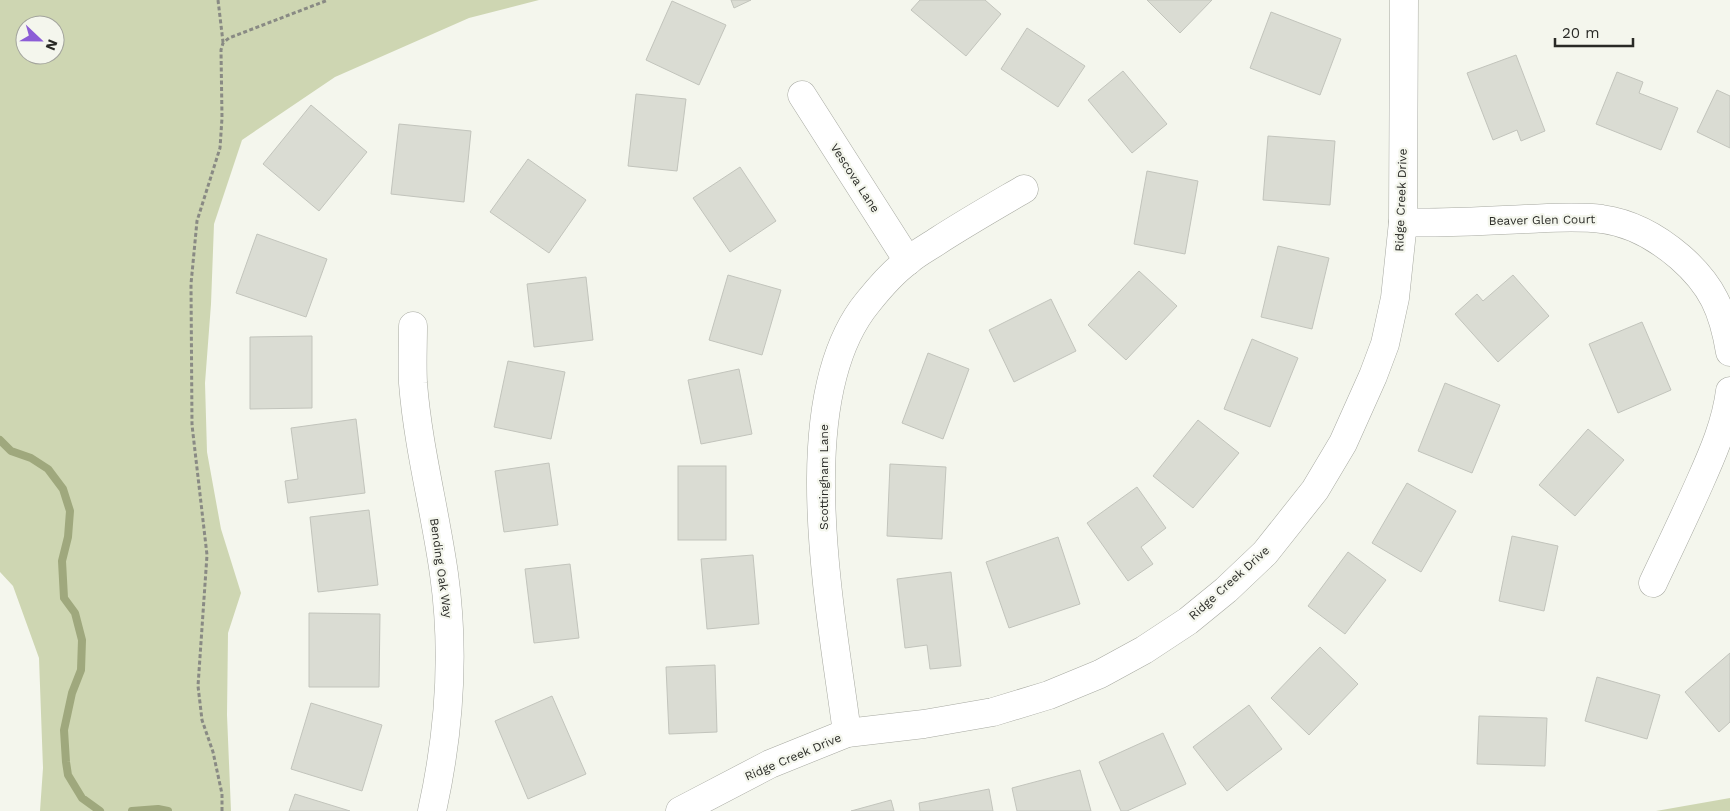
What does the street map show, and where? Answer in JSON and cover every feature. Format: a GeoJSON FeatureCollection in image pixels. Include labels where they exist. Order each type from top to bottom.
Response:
{"type":"FeatureCollection","features":[{"type":"Feature","properties":{"kind":"street","name":"Ridge Creek Drive"},"geometry":{"type":"LineString","coordinates":[[680,811],[770,764],[848,733],[924,724],[993,712],[1049,695],[1100,674],[1144,650],[1188,621],[1265,553],[1315,490],[1343,443],[1385,344],[1395,298],[1403,222],[1404,0]]}},
{"type":"Feature","properties":{"kind":"street","name":"Vescova Lane"},"geometry":{"type":"LineString","coordinates":[[802,95],[908,260]]}},
{"type":"Feature","properties":{"kind":"street","name":"Scottingham Lane"},"geometry":{"type":"LineString","coordinates":[[848,733],[823,533],[822,435],[826,400],[836,362],[852,325],[867,303],[908,260],[1024,189]]}},
{"type":"Feature","properties":{"kind":"street","name":"Beaver Glen Court"},"geometry":{"type":"LineString","coordinates":[[1403,222],[1436,224],[1567,218],[1603,219],[1633,227],[1663,242],[1706,283],[1720,308],[1730,352]]}},
{"type":"Feature","properties":{"kind":"street","name":"Bending Oak Way"},"geometry":{"type":"LineString","coordinates":[[413,326],[415,401],[444,574],[448,622],[448,695],[443,744],[432,811]]}},
{"type":"Feature","properties":{"kind":"street"},"geometry":{"type":"LineString","coordinates":[[1653,583],[1711,457],[1728,410],[1730,391]]}},
{"type":"Feature","properties":{"kind":"path"},"geometry":{"type":"LineString","coordinates":[[218,0],[224,43]]}},
{"type":"Feature","properties":{"kind":"path"},"geometry":{"type":"LineString","coordinates":[[222,810],[222,794],[217,769],[202,720],[198,686],[206,555],[192,426],[191,284],[197,221],[220,148],[222,118],[221,50],[224,43],[229,38],[328,0]]}},
{"type":"Feature","properties":{"kind":"green space"},"geometry":{"type":"Polygon","coordinates":[[[0,0],[539,0],[469,18],[335,77],[242,140],[214,224],[211,304],[205,383],[207,452],[221,529],[241,593],[228,633],[227,715],[231,811],[40,811],[43,768],[39,658],[13,586],[0,572],[0,0]]]}},
{"type":"Feature","properties":{"kind":"green space"},"geometry":{"type":"Polygon","coordinates":[[[1730,798],[1730,811],[1656,811],[1730,798]]]}},
{"type":"Feature","properties":{"kind":"building"},"geometry":{"type":"Polygon","coordinates":[[[731,0],[751,0],[734,8],[731,0]]]}},
{"type":"Feature","properties":{"kind":"building"},"geometry":{"type":"Polygon","coordinates":[[[920,0],[985,0],[1001,14],[966,56],[911,10],[920,0]]]}},
{"type":"Feature","properties":{"kind":"building"},"geometry":{"type":"Polygon","coordinates":[[[1147,0],[1212,0],[1180,33],[1147,0]]]}},
{"type":"Feature","properties":{"kind":"building"},"geometry":{"type":"Polygon","coordinates":[[[672,1],[726,25],[699,85],[646,60],[672,1]]]}},
{"type":"Feature","properties":{"kind":"building"},"geometry":{"type":"Polygon","coordinates":[[[1271,12],[1341,39],[1320,95],[1250,68],[1271,12]]]}},
{"type":"Feature","properties":{"kind":"building"},"geometry":{"type":"Polygon","coordinates":[[[1027,28],[1085,66],[1058,107],[1001,69],[1027,28]]]}},
{"type":"Feature","properties":{"kind":"building"},"geometry":{"type":"Polygon","coordinates":[[[1516,55],[1545,131],[1521,141],[1517,130],[1493,140],[1467,73],[1516,55]]]}},
{"type":"Feature","properties":{"kind":"building"},"geometry":{"type":"Polygon","coordinates":[[[1123,71],[1167,124],[1132,153],[1088,100],[1123,71]]]}},
{"type":"Feature","properties":{"kind":"building"},"geometry":{"type":"Polygon","coordinates":[[[1617,72],[1643,82],[1639,93],[1678,108],[1661,150],[1596,124],[1617,72]]]}},
{"type":"Feature","properties":{"kind":"building"},"geometry":{"type":"Polygon","coordinates":[[[1717,90],[1730,96],[1730,148],[1697,132],[1717,90]]]}},
{"type":"Feature","properties":{"kind":"building"},"geometry":{"type":"Polygon","coordinates":[[[636,94],[686,99],[677,171],[628,166],[636,94]]]}},
{"type":"Feature","properties":{"kind":"building"},"geometry":{"type":"Polygon","coordinates":[[[311,105],[367,152],[319,211],[263,164],[311,105]]]}},
{"type":"Feature","properties":{"kind":"building"},"geometry":{"type":"Polygon","coordinates":[[[399,124],[471,131],[464,202],[391,194],[399,124]]]}},
{"type":"Feature","properties":{"kind":"building"},"geometry":{"type":"Polygon","coordinates":[[[1268,136],[1335,141],[1330,205],[1263,200],[1268,136]]]}},
{"type":"Feature","properties":{"kind":"building"},"geometry":{"type":"Polygon","coordinates":[[[528,159],[586,200],[549,253],[490,212],[528,159]]]}},
{"type":"Feature","properties":{"kind":"building"},"geometry":{"type":"Polygon","coordinates":[[[740,167],[776,221],[730,252],[693,198],[740,167]]]}},
{"type":"Feature","properties":{"kind":"building"},"geometry":{"type":"Polygon","coordinates":[[[1147,171],[1198,181],[1185,254],[1134,244],[1147,171]]]}},
{"type":"Feature","properties":{"kind":"building"},"geometry":{"type":"Polygon","coordinates":[[[257,234],[327,259],[306,317],[236,293],[257,234]]]}},
{"type":"Feature","properties":{"kind":"building"},"geometry":{"type":"Polygon","coordinates":[[[1278,246],[1329,258],[1312,329],[1261,317],[1278,246]]]}},
{"type":"Feature","properties":{"kind":"building"},"geometry":{"type":"Polygon","coordinates":[[[1139,271],[1177,306],[1126,360],[1088,325],[1139,271]]]}},
{"type":"Feature","properties":{"kind":"building"},"geometry":{"type":"Polygon","coordinates":[[[728,275],[781,290],[762,355],[709,340],[728,275]]]}},
{"type":"Feature","properties":{"kind":"building"},"geometry":{"type":"Polygon","coordinates":[[[1513,275],[1549,316],[1498,362],[1455,314],[1477,294],[1483,301],[1513,275]]]}},
{"type":"Feature","properties":{"kind":"building"},"geometry":{"type":"Polygon","coordinates":[[[586,277],[593,340],[534,347],[527,284],[586,277]]]}},
{"type":"Feature","properties":{"kind":"building"},"geometry":{"type":"Polygon","coordinates":[[[1051,299],[1076,351],[1014,382],[989,330],[1051,299]]]}},
{"type":"Feature","properties":{"kind":"building"},"geometry":{"type":"Polygon","coordinates":[[[1642,322],[1671,390],[1618,413],[1589,344],[1642,322]]]}},
{"type":"Feature","properties":{"kind":"building"},"geometry":{"type":"Polygon","coordinates":[[[312,336],[312,408],[250,409],[250,337],[312,336]]]}},
{"type":"Feature","properties":{"kind":"building"},"geometry":{"type":"Polygon","coordinates":[[[1252,339],[1298,358],[1270,427],[1224,409],[1252,339]]]}},
{"type":"Feature","properties":{"kind":"building"},"geometry":{"type":"Polygon","coordinates":[[[928,353],[969,369],[943,439],[902,423],[928,353]]]}},
{"type":"Feature","properties":{"kind":"building"},"geometry":{"type":"Polygon","coordinates":[[[508,361],[565,372],[551,439],[494,427],[508,361]]]}},
{"type":"Feature","properties":{"kind":"building"},"geometry":{"type":"Polygon","coordinates":[[[739,369],[752,434],[701,444],[688,380],[739,369]]]}},
{"type":"Feature","properties":{"kind":"building"},"geometry":{"type":"Polygon","coordinates":[[[1445,383],[1500,405],[1472,473],[1418,451],[1445,383]]]}},
{"type":"Feature","properties":{"kind":"building"},"geometry":{"type":"Polygon","coordinates":[[[356,419],[365,493],[288,503],[285,481],[298,479],[291,428],[356,419]]]}},
{"type":"Feature","properties":{"kind":"building"},"geometry":{"type":"Polygon","coordinates":[[[1198,420],[1239,453],[1193,508],[1153,476],[1198,420]]]}},
{"type":"Feature","properties":{"kind":"building"},"geometry":{"type":"Polygon","coordinates":[[[1588,429],[1624,460],[1575,516],[1539,485],[1588,429]]]}},
{"type":"Feature","properties":{"kind":"building"},"geometry":{"type":"Polygon","coordinates":[[[549,463],[558,525],[504,532],[495,471],[549,463]]]}},
{"type":"Feature","properties":{"kind":"building"},"geometry":{"type":"Polygon","coordinates":[[[890,464],[946,467],[942,539],[887,536],[890,464]]]}},
{"type":"Feature","properties":{"kind":"building"},"geometry":{"type":"Polygon","coordinates":[[[678,466],[726,466],[726,540],[678,540],[678,466]]]}},
{"type":"Feature","properties":{"kind":"building"},"geometry":{"type":"Polygon","coordinates":[[[1407,483],[1456,511],[1421,572],[1372,543],[1407,483]]]}},
{"type":"Feature","properties":{"kind":"building"},"geometry":{"type":"Polygon","coordinates":[[[1137,487],[1166,528],[1141,547],[1153,564],[1128,581],[1087,523],[1137,487]]]}},
{"type":"Feature","properties":{"kind":"building"},"geometry":{"type":"Polygon","coordinates":[[[369,510],[378,585],[318,592],[310,517],[369,510]]]}},
{"type":"Feature","properties":{"kind":"building"},"geometry":{"type":"Polygon","coordinates":[[[1512,536],[1558,546],[1544,611],[1499,601],[1512,536]]]}},
{"type":"Feature","properties":{"kind":"building"},"geometry":{"type":"Polygon","coordinates":[[[1058,537],[1080,604],[1009,628],[986,562],[1058,537]]]}},
{"type":"Feature","properties":{"kind":"building"},"geometry":{"type":"Polygon","coordinates":[[[1348,552],[1386,580],[1345,634],[1308,606],[1348,552]]]}},
{"type":"Feature","properties":{"kind":"building"},"geometry":{"type":"Polygon","coordinates":[[[753,555],[759,624],[707,629],[701,559],[753,555]]]}},
{"type":"Feature","properties":{"kind":"building"},"geometry":{"type":"Polygon","coordinates":[[[570,564],[579,638],[534,643],[525,569],[570,564]]]}},
{"type":"Feature","properties":{"kind":"building"},"geometry":{"type":"Polygon","coordinates":[[[951,572],[961,666],[930,669],[927,645],[905,648],[897,579],[951,572]]]}},
{"type":"Feature","properties":{"kind":"building"},"geometry":{"type":"Polygon","coordinates":[[[309,613],[380,614],[379,687],[309,687],[309,613]]]}},
{"type":"Feature","properties":{"kind":"building"},"geometry":{"type":"Polygon","coordinates":[[[1320,647],[1358,684],[1309,735],[1271,698],[1320,647]]]}},
{"type":"Feature","properties":{"kind":"building"},"geometry":{"type":"Polygon","coordinates":[[[1730,653],[1730,722],[1719,732],[1685,692],[1730,653]]]}},
{"type":"Feature","properties":{"kind":"building"},"geometry":{"type":"Polygon","coordinates":[[[715,665],[717,732],[669,734],[666,667],[715,665]]]}},
{"type":"Feature","properties":{"kind":"building"},"geometry":{"type":"Polygon","coordinates":[[[1597,677],[1660,695],[1647,739],[1585,721],[1597,677]]]}},
{"type":"Feature","properties":{"kind":"building"},"geometry":{"type":"Polygon","coordinates":[[[552,696],[586,774],[528,799],[495,721],[552,696]]]}},
{"type":"Feature","properties":{"kind":"building"},"geometry":{"type":"Polygon","coordinates":[[[311,703],[382,725],[362,791],[291,769],[311,703]]]}},
{"type":"Feature","properties":{"kind":"building"},"geometry":{"type":"Polygon","coordinates":[[[1249,705],[1282,749],[1227,791],[1193,747],[1249,705]]]}},
{"type":"Feature","properties":{"kind":"building"},"geometry":{"type":"Polygon","coordinates":[[[1479,716],[1547,718],[1545,766],[1477,764],[1479,716]]]}},
{"type":"Feature","properties":{"kind":"building"},"geometry":{"type":"Polygon","coordinates":[[[1163,733],[1186,784],[1127,811],[1121,811],[1099,762],[1163,733]]]}},
{"type":"Feature","properties":{"kind":"building"},"geometry":{"type":"Polygon","coordinates":[[[1080,770],[1091,811],[1017,811],[1012,788],[1080,770]]]}},
{"type":"Feature","properties":{"kind":"building"},"geometry":{"type":"Polygon","coordinates":[[[989,789],[993,811],[920,811],[919,803],[989,789]]]}},
{"type":"Feature","properties":{"kind":"building"},"geometry":{"type":"Polygon","coordinates":[[[295,794],[350,811],[289,811],[295,794]]]}},
{"type":"Feature","properties":{"kind":"building"},"geometry":{"type":"Polygon","coordinates":[[[891,800],[894,811],[851,811],[891,800]]]}},
{"type":"Feature","properties":{"kind":"waterway"},"geometry":{"type":"LineString","coordinates":[[0,440],[11,451],[31,458],[48,469],[63,489],[70,511],[68,537],[62,561],[64,598],[75,613],[82,640],[81,670],[72,693],[64,730],[66,762],[68,775],[82,798],[100,811]]}},
{"type":"Feature","properties":{"kind":"waterway"},"geometry":{"type":"LineString","coordinates":[[132,811],[158,809],[168,811]]}}]}
